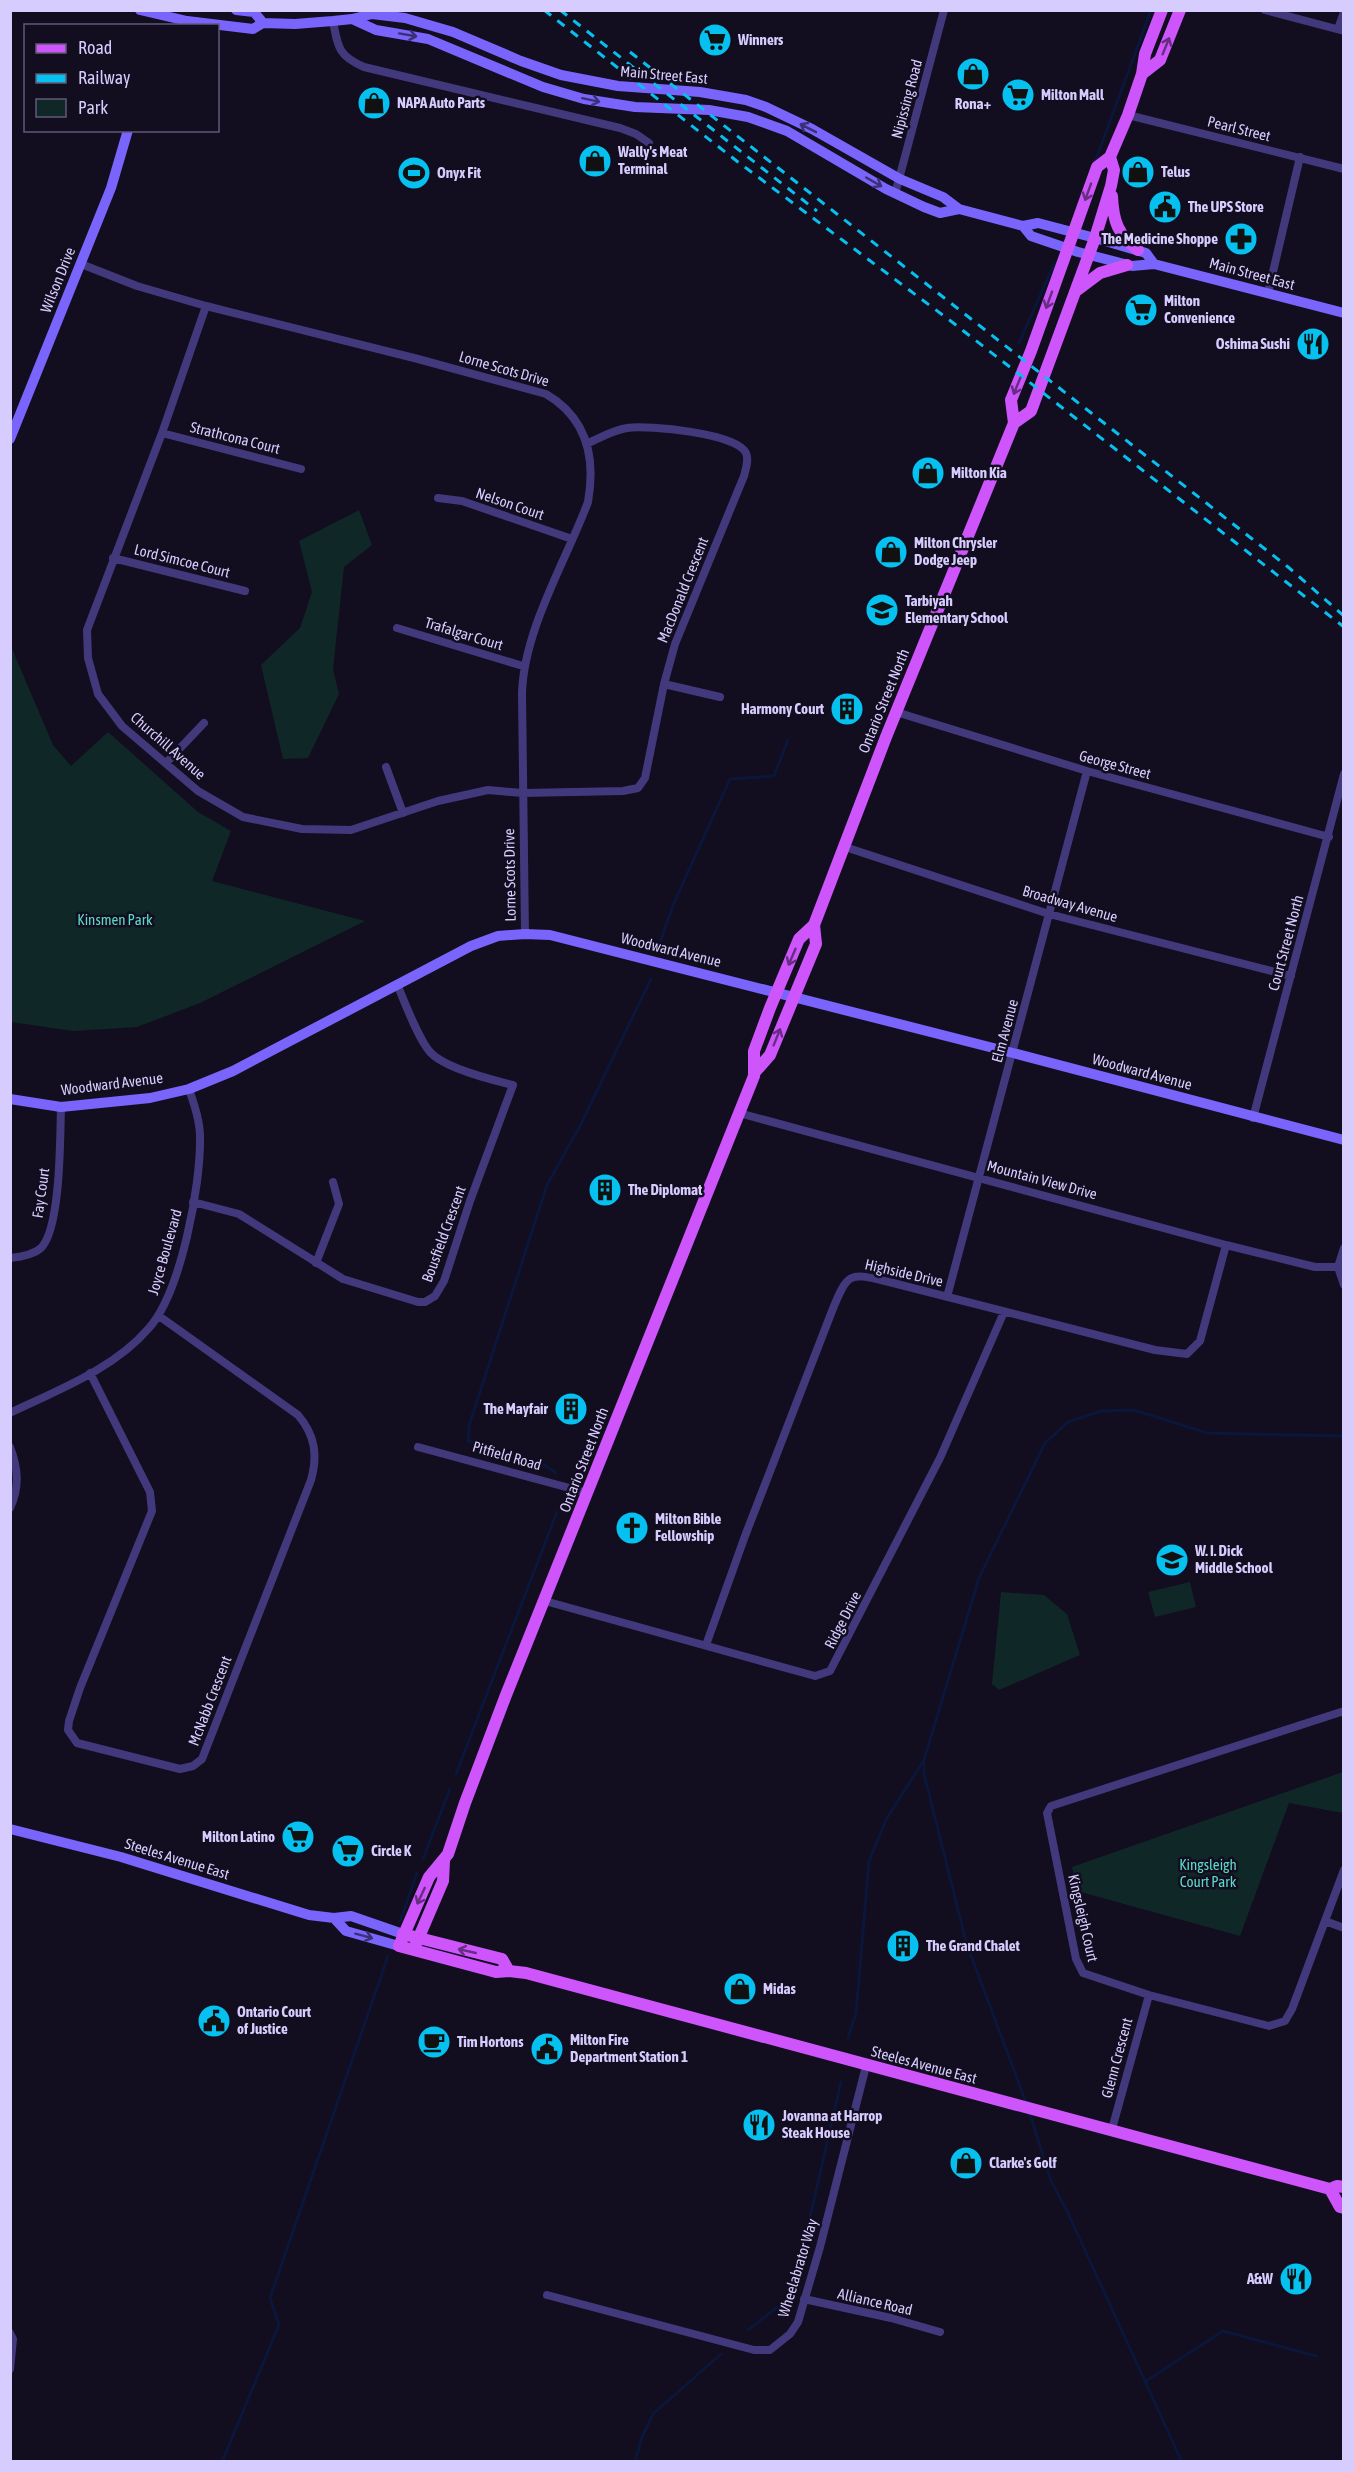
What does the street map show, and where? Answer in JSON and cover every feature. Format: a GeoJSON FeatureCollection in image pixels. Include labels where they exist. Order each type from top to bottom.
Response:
{"type":"FeatureCollection","features":[{"type":"Feature","properties":{"kind":"main road","name":"Main Street East"},"geometry":{"type":"LineString","coordinates":[[140,10],[158,17],[212,24]]}},
{"type":"Feature","properties":{"kind":"main road","name":"Main Street East"},"geometry":{"type":"LineString","coordinates":[[236,10],[254,12],[263,23]]}},
{"type":"Feature","properties":{"kind":"main road"},"geometry":{"type":"LineString","coordinates":[[1138,250],[1126,241],[1117,229],[1113,214],[1111,186],[1114,170],[1110,157],[1128,115],[1142,74],[1145,54],[1162,10]]}},
{"type":"Feature","properties":{"kind":"main road"},"geometry":{"type":"LineString","coordinates":[[1142,74],[1160,60],[1180,10]]}},
{"type":"Feature","properties":{"kind":"main road","name":"Main Street East"},"geometry":{"type":"LineString","coordinates":[[219,25],[253,29],[263,23],[295,24],[333,21],[372,14],[431,24],[561,75],[597,83],[723,95],[746,100],[812,129],[900,179],[943,197],[959,209],[1023,226],[1038,223],[1138,250],[1146,253],[1154,264]]}},
{"type":"Feature","properties":{"kind":"main road","name":"Main Street East"},"geometry":{"type":"LineString","coordinates":[[352,19],[376,30],[429,39],[543,87],[584,99],[627,106],[709,110],[748,117],[788,131],[895,194],[940,213],[959,209]]}},
{"type":"Feature","properties":{"kind":"main road","name":"Wilson Drive"},"geometry":{"type":"LineString","coordinates":[[10,439],[118,170],[128,132]]}},
{"type":"Feature","properties":{"kind":"main road","name":"Ontario Street North"},"geometry":{"type":"LineString","coordinates":[[755,1072],[754,1051],[776,993],[799,939],[814,925],[896,712],[1014,423],[1011,400],[1097,167],[1110,157]]}},
{"type":"Feature","properties":{"kind":"main road","name":"Ontario Street North"},"geometry":{"type":"LineString","coordinates":[[1014,423],[1031,411],[1095,238],[1111,186]]}},
{"type":"Feature","properties":{"kind":"main road","name":"Main Street East"},"geometry":{"type":"LineString","coordinates":[[1023,226],[1031,236],[1127,265],[1154,264],[1344,313]]}},
{"type":"Feature","properties":{"kind":"main road"},"geometry":{"type":"LineString","coordinates":[[1075,292],[1100,273],[1127,265]]}},
{"type":"Feature","properties":{"kind":"main road","name":"Ontario Street North"},"geometry":{"type":"LineString","coordinates":[[401,1940],[429,1877],[448,1854],[506,1695],[755,1072],[770,1055],[816,944],[814,925]]}},
{"type":"Feature","properties":{"kind":"main road","name":"Woodward Avenue"},"geometry":{"type":"LineString","coordinates":[[10,1099],[62,1107],[150,1098],[189,1089],[233,1071],[471,946],[498,936],[525,934],[550,935],[1344,1140]]}},
{"type":"Feature","properties":{"kind":"main road","name":"Steeles Avenue East"},"geometry":{"type":"LineString","coordinates":[[10,1828],[121,1857],[309,1915],[334,1918],[345,1931],[502,1959],[509,1971],[526,1973],[866,2066],[1112,2129],[1338,2200],[1337,2186],[1344,2187]]}},
{"type":"Feature","properties":{"kind":"main road","name":"Ontario Street North"},"geometry":{"type":"LineString","coordinates":[[416,1945],[443,1881],[444,1861]]}},
{"type":"Feature","properties":{"kind":"street","name":"Nipissing Road"},"geometry":{"type":"LineString","coordinates":[[895,194],[944,10]]}},
{"type":"Feature","properties":{"kind":"street"},"geometry":{"type":"LineString","coordinates":[[1264,10],[1341,30],[1344,12]]}},
{"type":"Feature","properties":{"kind":"street"},"geometry":{"type":"LineString","coordinates":[[333,21],[340,51],[364,67],[620,128],[636,134],[649,143]]}},
{"type":"Feature","properties":{"kind":"street","name":"Pearl Street"},"geometry":{"type":"LineString","coordinates":[[1128,115],[1344,169]]}},
{"type":"Feature","properties":{"kind":"street"},"geometry":{"type":"LineString","coordinates":[[1268,293],[1300,157]]}},
{"type":"Feature","properties":{"kind":"street","name":"Lorne Scots Drive"},"geometry":{"type":"LineString","coordinates":[[81,264],[137,286],[546,394],[565,405],[588,443],[591,465],[588,502],[523,666],[522,794],[525,934]]}},
{"type":"Feature","properties":{"kind":"street","name":"Churchill Avenue"},"geometry":{"type":"LineString","coordinates":[[206,306],[162,434],[87,630],[88,658],[98,694],[122,726],[198,791],[243,817],[302,829],[351,830],[438,801],[488,790],[522,794]]}},
{"type":"Feature","properties":{"kind":"street","name":"MacDonald Crescent"},"geometry":{"type":"LineString","coordinates":[[522,794],[623,791],[638,788],[645,778],[664,684],[675,644],[748,462],[746,452],[736,443],[682,429],[651,426],[625,428],[588,443]]}},
{"type":"Feature","properties":{"kind":"street","name":"Strathcona Court"},"geometry":{"type":"LineString","coordinates":[[162,434],[301,469]]}},
{"type":"Feature","properties":{"kind":"street","name":"Nelson Court"},"geometry":{"type":"LineString","coordinates":[[438,498],[462,501],[572,539]]}},
{"type":"Feature","properties":{"kind":"street","name":"Lord Simcoe Court"},"geometry":{"type":"LineString","coordinates":[[113,558],[244,591]]}},
{"type":"Feature","properties":{"kind":"street","name":"Trafalgar Court"},"geometry":{"type":"LineString","coordinates":[[397,628],[523,666]]}},
{"type":"Feature","properties":{"kind":"street"},"geometry":{"type":"LineString","coordinates":[[664,684],[720,697]]}},
{"type":"Feature","properties":{"kind":"street","name":"George Street"},"geometry":{"type":"LineString","coordinates":[[896,712],[1087,771],[1329,837]]}},
{"type":"Feature","properties":{"kind":"street"},"geometry":{"type":"LineString","coordinates":[[166,763],[204,723]]}},
{"type":"Feature","properties":{"kind":"street"},"geometry":{"type":"LineString","coordinates":[[386,767],[404,813]]}},
{"type":"Feature","properties":{"kind":"street","name":"Elm Avenue"},"geometry":{"type":"LineString","coordinates":[[947,1297],[1087,771]]}},
{"type":"Feature","properties":{"kind":"street","name":"Court Street North"},"geometry":{"type":"LineString","coordinates":[[1253,1118],[1344,774]]}},
{"type":"Feature","properties":{"kind":"street","name":"Broadway Avenue"},"geometry":{"type":"LineString","coordinates":[[845,847],[1049,914],[1291,976]]}},
{"type":"Feature","properties":{"kind":"street","name":"Bousfield Crescent"},"geometry":{"type":"LineString","coordinates":[[193,1202],[239,1214],[343,1278],[407,1300],[425,1302],[435,1296],[444,1281],[470,1201],[513,1085],[484,1078],[444,1062],[431,1053],[397,984]]}},
{"type":"Feature","properties":{"kind":"street","name":"Joyce Boulevard"},"geometry":{"type":"LineString","coordinates":[[10,1413],[116,1359],[148,1330],[159,1316],[180,1259],[193,1202],[201,1135],[189,1089]]}},
{"type":"Feature","properties":{"kind":"street","name":"Fay Court"},"geometry":{"type":"LineString","coordinates":[[10,1258],[26,1255],[39,1249],[48,1236],[58,1179],[62,1107]]}},
{"type":"Feature","properties":{"kind":"street","name":"Mountain View Drive"},"geometry":{"type":"LineString","coordinates":[[739,1113],[1226,1245],[1316,1267],[1338,1267]]}},
{"type":"Feature","properties":{"kind":"street"},"geometry":{"type":"LineString","coordinates":[[316,1263],[339,1204],[333,1182]]}},
{"type":"Feature","properties":{"kind":"street","name":"Highside Drive"},"geometry":{"type":"LineString","coordinates":[[706,1645],[835,1303],[847,1280],[853,1276],[861,1276],[1174,1354],[1186,1354],[1200,1341],[1226,1245]]}},
{"type":"Feature","properties":{"kind":"street"},"geometry":{"type":"LineString","coordinates":[[1344,1248],[1338,1267],[1344,1286]]}},
{"type":"Feature","properties":{"kind":"street","name":"Ridge Drive"},"geometry":{"type":"LineString","coordinates":[[545,1601],[815,1676],[830,1671],[940,1458],[1004,1312]]}},
{"type":"Feature","properties":{"kind":"street","name":"McNabb Crescent"},"geometry":{"type":"LineString","coordinates":[[90,1373],[150,1492],[152,1511],[80,1688],[68,1730],[77,1743],[180,1769],[193,1766],[202,1759],[311,1480],[316,1453],[309,1431],[298,1415],[159,1316]]}},
{"type":"Feature","properties":{"kind":"street"},"geometry":{"type":"LineString","coordinates":[[10,1447],[16,1464],[17,1484],[10,1508]]}},
{"type":"Feature","properties":{"kind":"street","name":"Pitfield Road"},"geometry":{"type":"LineString","coordinates":[[418,1447],[588,1492]]}},
{"type":"Feature","properties":{"kind":"street","name":"Kingsleigh Court"},"geometry":{"type":"LineString","coordinates":[[1344,1711],[1058,1804],[1047,1810],[1078,1965],[1083,1973],[1094,1979],[1149,1995],[1269,2026],[1280,2024],[1292,2009],[1344,1870]]}},
{"type":"Feature","properties":{"kind":"street"},"geometry":{"type":"LineString","coordinates":[[1325,1921],[1344,1928]]}},
{"type":"Feature","properties":{"kind":"street","name":"Glenn Crescent"},"geometry":{"type":"LineString","coordinates":[[1112,2129],[1149,1995]]}},
{"type":"Feature","properties":{"kind":"street","name":"Wheelabrator Way"},"geometry":{"type":"LineString","coordinates":[[547,2295],[762,2350],[770,2349],[790,2334],[798,2322],[866,2066]]}},
{"type":"Feature","properties":{"kind":"street","name":"Alliance Road"},"geometry":{"type":"LineString","coordinates":[[804,2299],[891,2318],[940,2332]]}},
{"type":"Feature","properties":{"kind":"street"},"geometry":{"type":"LineString","coordinates":[[10,2333],[13,2339],[10,2369]]}},
{"type":"Feature","properties":{"kind":"green space"},"geometry":{"type":"Polygon","coordinates":[[[359,510],[372,545],[344,567],[333,669],[339,694],[308,758],[283,759],[261,665],[300,628],[312,592],[299,541],[359,510]]]}},
{"type":"Feature","properties":{"kind":"green space","name":"Kinsmen Park"},"geometry":{"type":"Polygon","coordinates":[[[10,644],[53,745],[71,766],[108,732],[198,812],[231,831],[212,881],[365,921],[200,1003],[137,1027],[73,1031],[11,1022],[10,644]]]}},
{"type":"Feature","properties":{"kind":"green space"},"geometry":{"type":"Polygon","coordinates":[[[1190,1582],[1196,1607],[1155,1617],[1148,1592],[1190,1582]]]}},
{"type":"Feature","properties":{"kind":"green space"},"geometry":{"type":"Polygon","coordinates":[[[1001,1592],[1044,1595],[1067,1614],[1080,1655],[999,1690],[992,1684],[1001,1592]]]}},
{"type":"Feature","properties":{"kind":"green space","name":"Kingsleigh Court Park"},"geometry":{"type":"Polygon","coordinates":[[[1343,1772],[1343,1813],[1289,1803],[1240,1936],[1077,1891],[1072,1867],[1343,1772]]]}},
{"type":"Feature","properties":{"kind":"waterway"},"geometry":{"type":"LineString","coordinates":[[1095,162],[1151,10]]}},
{"type":"Feature","properties":{"kind":"waterway"},"geometry":{"type":"LineString","coordinates":[[1019,343],[1054,264]]}},
{"type":"Feature","properties":{"kind":"waterway"},"geometry":{"type":"LineString","coordinates":[[659,945],[674,903],[730,779],[774,776],[788,740]]}},
{"type":"Feature","properties":{"kind":"waterway"},"geometry":{"type":"LineString","coordinates":[[556,1473],[542,1463],[468,1441],[469,1426],[547,1185],[580,1126],[651,979]]}},
{"type":"Feature","properties":{"kind":"waterway"},"geometry":{"type":"LineString","coordinates":[[848,2038],[856,2013],[869,1861],[887,1818],[924,1760],[979,1578],[1045,1443],[1068,1422],[1101,1411],[1134,1410],[1207,1433],[1344,1436]]}},
{"type":"Feature","properties":{"kind":"waterway"},"geometry":{"type":"LineString","coordinates":[[456,1774],[557,1512]]}},
{"type":"Feature","properties":{"kind":"waterway"},"geometry":{"type":"LineString","coordinates":[[924,1762],[924,1774],[966,1942],[1027,2105]]}},
{"type":"Feature","properties":{"kind":"waterway"},"geometry":{"type":"LineString","coordinates":[[423,1859],[450,1789]]}},
{"type":"Feature","properties":{"kind":"waterway"},"geometry":{"type":"LineString","coordinates":[[400,1921],[417,1873]]}},
{"type":"Feature","properties":{"kind":"waterway"},"geometry":{"type":"LineString","coordinates":[[222,2462],[279,2325],[270,2298],[388,1956]]}},
{"type":"Feature","properties":{"kind":"waterway"},"geometry":{"type":"LineString","coordinates":[[748,2330],[788,2299],[800,2261],[841,2082]]}},
{"type":"Feature","properties":{"kind":"waterway"},"geometry":{"type":"LineString","coordinates":[[1029,2111],[1051,2181],[1067,2211],[1182,2462]]}},
{"type":"Feature","properties":{"kind":"waterway"},"geometry":{"type":"LineString","coordinates":[[1146,2381],[1223,2331],[1316,2356]]}},
{"type":"Feature","properties":{"kind":"waterway"},"geometry":{"type":"LineString","coordinates":[[635,2462],[642,2437],[653,2414],[721,2354]]}},
{"type":"Feature","properties":{"kind":"railway"},"geometry":{"type":"LineString","coordinates":[[544,10],[738,162],[952,322],[1344,627]]}},
{"type":"Feature","properties":{"kind":"railway"},"geometry":{"type":"LineString","coordinates":[[560,10],[817,211]]}},
{"type":"Feature","properties":{"kind":"railway"},"geometry":{"type":"LineString","coordinates":[[630,52],[1288,567],[1344,616]]}},
{"type":"Feature","properties":{"kind":"place","name":"Winners"},"geometry":{"type":"Point","coordinates":[715,40]}},
{"type":"Feature","properties":{"kind":"place","name":"Rona+"},"geometry":{"type":"Point","coordinates":[973,74]}},
{"type":"Feature","properties":{"kind":"place","name":"Milton Mall"},"geometry":{"type":"Point","coordinates":[1018,95]}},
{"type":"Feature","properties":{"kind":"place","name":"NAPA Auto Parts"},"geometry":{"type":"Point","coordinates":[374,103]}},
{"type":"Feature","properties":{"kind":"place","name":"Wally's Meat Terminal"},"geometry":{"type":"Point","coordinates":[595,161]}},
{"type":"Feature","properties":{"kind":"place","name":"Telus"},"geometry":{"type":"Point","coordinates":[1138,172]}},
{"type":"Feature","properties":{"kind":"place","name":"Onyx Fit"},"geometry":{"type":"Point","coordinates":[414,173]}},
{"type":"Feature","properties":{"kind":"place","name":"The UPS Store"},"geometry":{"type":"Point","coordinates":[1165,207]}},
{"type":"Feature","properties":{"kind":"place","name":"The Medicine Shoppe"},"geometry":{"type":"Point","coordinates":[1241,239]}},
{"type":"Feature","properties":{"kind":"place","name":"Milton Convenience"},"geometry":{"type":"Point","coordinates":[1141,310]}},
{"type":"Feature","properties":{"kind":"place","name":"Oshima Sushi"},"geometry":{"type":"Point","coordinates":[1313,344]}},
{"type":"Feature","properties":{"kind":"place","name":"Milton Kia"},"geometry":{"type":"Point","coordinates":[928,473]}},
{"type":"Feature","properties":{"kind":"place","name":"Milton Chrysler Dodge Jeep"},"geometry":{"type":"Point","coordinates":[891,552]}},
{"type":"Feature","properties":{"kind":"place","name":"Tarbiyah Elementary School"},"geometry":{"type":"Point","coordinates":[882,610]}},
{"type":"Feature","properties":{"kind":"place","name":"Harmony Court"},"geometry":{"type":"Point","coordinates":[847,709]}},
{"type":"Feature","properties":{"kind":"place","name":"The Diplomat"},"geometry":{"type":"Point","coordinates":[605,1190]}},
{"type":"Feature","properties":{"kind":"place","name":"The Mayfair"},"geometry":{"type":"Point","coordinates":[571,1409]}},
{"type":"Feature","properties":{"kind":"place","name":"Milton Bible Fellowship"},"geometry":{"type":"Point","coordinates":[632,1528]}},
{"type":"Feature","properties":{"kind":"place","name":"W. I. Dick Middle School"},"geometry":{"type":"Point","coordinates":[1172,1560]}},
{"type":"Feature","properties":{"kind":"place","name":"Milton Latino"},"geometry":{"type":"Point","coordinates":[298,1837]}},
{"type":"Feature","properties":{"kind":"place","name":"Circle K"},"geometry":{"type":"Point","coordinates":[348,1851]}},
{"type":"Feature","properties":{"kind":"place","name":"The Grand Chalet"},"geometry":{"type":"Point","coordinates":[903,1946]}},
{"type":"Feature","properties":{"kind":"place","name":"Midas"},"geometry":{"type":"Point","coordinates":[740,1989]}},
{"type":"Feature","properties":{"kind":"place","name":"Ontario Court of Justice"},"geometry":{"type":"Point","coordinates":[214,2021]}},
{"type":"Feature","properties":{"kind":"place","name":"Tim Hortons"},"geometry":{"type":"Point","coordinates":[434,2042]}},
{"type":"Feature","properties":{"kind":"place","name":"Milton Fire Department Station 1"},"geometry":{"type":"Point","coordinates":[547,2049]}},
{"type":"Feature","properties":{"kind":"place","name":"Jovanna at Harrop Steak House"},"geometry":{"type":"Point","coordinates":[759,2125]}},
{"type":"Feature","properties":{"kind":"place","name":"Clarke's Golf"},"geometry":{"type":"Point","coordinates":[966,2163]}},
{"type":"Feature","properties":{"kind":"place","name":"A&W"},"geometry":{"type":"Point","coordinates":[1296,2279]}}]}
